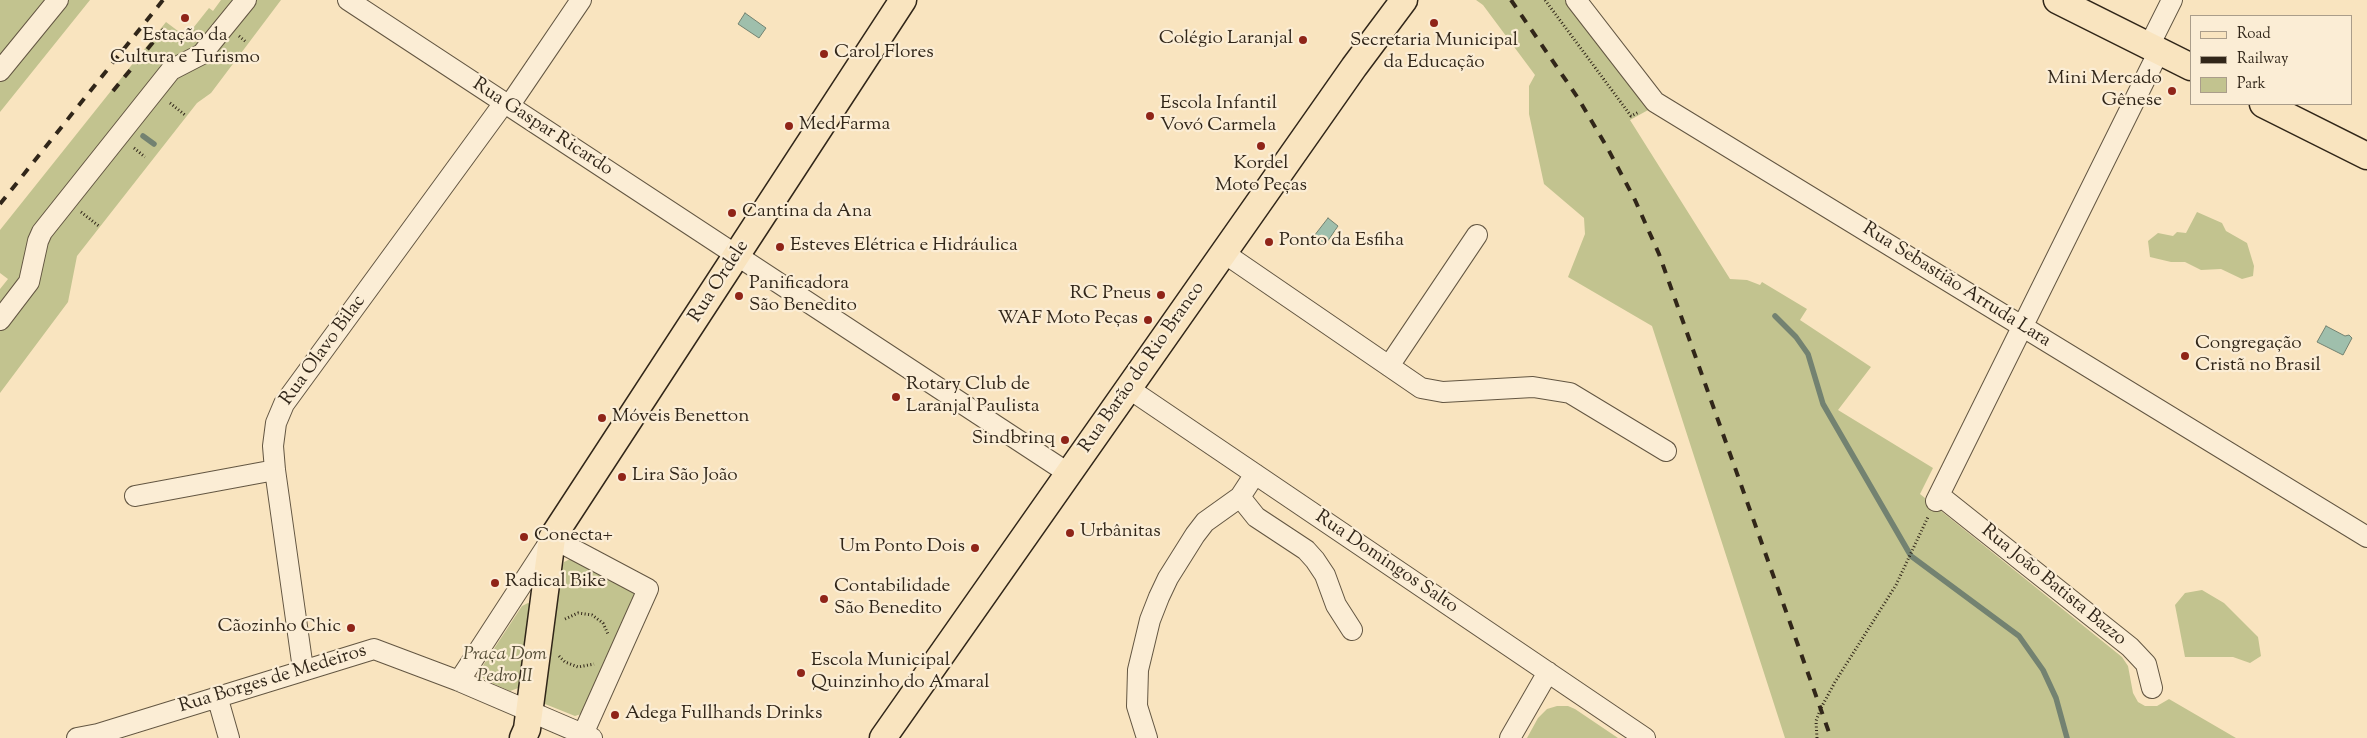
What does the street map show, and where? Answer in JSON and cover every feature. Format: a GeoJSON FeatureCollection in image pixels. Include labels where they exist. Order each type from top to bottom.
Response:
{"type":"FeatureCollection","features":[{"type":"Feature","properties":{"kind":"main road","name":"Rua Ordele"},"geometry":{"type":"LineString","coordinates":[[552,538],[902,0]]}},
{"type":"Feature","properties":{"kind":"main road","name":"Rua Barão do Rio Branco"},"geometry":{"type":"LineString","coordinates":[[883,738],[1354,67],[1404,0]]}},
{"type":"Feature","properties":{"kind":"main road"},"geometry":{"type":"LineString","coordinates":[[2057,0],[2190,67]]}},
{"type":"Feature","properties":{"kind":"main road"},"geometry":{"type":"LineString","coordinates":[[2265,105],[2367,156]]}},
{"type":"Feature","properties":{"kind":"main road"},"geometry":{"type":"LineString","coordinates":[[523,738],[527,729],[530,711],[552,538]]}},
{"type":"Feature","properties":{"kind":"street"},"geometry":{"type":"LineString","coordinates":[[0,71],[58,0]]}},
{"type":"Feature","properties":{"kind":"street"},"geometry":{"type":"LineString","coordinates":[[0,320],[29,282],[38,240],[42,232],[171,70],[202,54],[246,0]]}},
{"type":"Feature","properties":{"kind":"street","name":"Rua Gaspar Ricardo"},"geometry":{"type":"LineString","coordinates":[[348,0],[1068,473]]}},
{"type":"Feature","properties":{"kind":"street","name":"Rua Olavo Bilac"},"geometry":{"type":"LineString","coordinates":[[303,669],[275,470],[273,436],[284,404],[581,0]]}},
{"type":"Feature","properties":{"kind":"street","name":"Rua Sebastião Arruda Lara"},"geometry":{"type":"LineString","coordinates":[[1576,0],[1655,102],[2367,537]]}},
{"type":"Feature","properties":{"kind":"street"},"geometry":{"type":"LineString","coordinates":[[1938,498],[2022,327],[2154,49],[2172,0]]}},
{"type":"Feature","properties":{"kind":"street"},"geometry":{"type":"LineString","coordinates":[[1394,370],[1477,235]]}},
{"type":"Feature","properties":{"kind":"street"},"geometry":{"type":"LineString","coordinates":[[1224,254],[1420,388],[1443,392],[1533,387],[1570,393],[1666,451]]}},
{"type":"Feature","properties":{"kind":"street","name":"Rua Domingos Salto"},"geometry":{"type":"LineString","coordinates":[[1128,388],[1644,738]]}},
{"type":"Feature","properties":{"kind":"street"},"geometry":{"type":"LineString","coordinates":[[135,496],[275,470]]}},
{"type":"Feature","properties":{"kind":"street"},"geometry":{"type":"LineString","coordinates":[[1147,738],[1140,719],[1137,690],[1138,670],[1150,620],[1168,578],[1195,535],[1206,522],[1240,497],[1255,474]]}},
{"type":"Feature","properties":{"kind":"street"},"geometry":{"type":"LineString","coordinates":[[1240,497],[1256,518],[1306,550],[1315,560],[1325,575],[1336,605],[1352,630]]}},
{"type":"Feature","properties":{"kind":"street","name":"Rua João Batista Bazzo"},"geometry":{"type":"LineString","coordinates":[[1938,498],[2130,647],[2146,664],[2152,688]]}},
{"type":"Feature","properties":{"kind":"street"},"geometry":{"type":"LineString","coordinates":[[459,682],[552,538],[648,589],[588,736]]}},
{"type":"Feature","properties":{"kind":"street","name":"Rua Borges de Medeiros"},"geometry":{"type":"LineString","coordinates":[[77,738],[98,736],[217,696],[374,648],[588,736]]}},
{"type":"Feature","properties":{"kind":"street"},"geometry":{"type":"LineString","coordinates":[[1510,738],[1548,672]]}},
{"type":"Feature","properties":{"kind":"street"},"geometry":{"type":"LineString","coordinates":[[217,696],[230,738]]}},
{"type":"Feature","properties":{"kind":"path"},"geometry":{"type":"LineString","coordinates":[[1545,0],[1631,116],[1646,108]]}},
{"type":"Feature","properties":{"kind":"path"},"geometry":{"type":"LineString","coordinates":[[166,99],[185,115]]}},
{"type":"Feature","properties":{"kind":"path"},"geometry":{"type":"LineString","coordinates":[[128,144],[145,157]]}},
{"type":"Feature","properties":{"kind":"path"},"geometry":{"type":"LineString","coordinates":[[76,208],[100,227]]}},
{"type":"Feature","properties":{"kind":"path"},"geometry":{"type":"LineString","coordinates":[[1817,738],[1816,721],[1821,708],[1835,682],[1896,585],[1938,498]]}},
{"type":"Feature","properties":{"kind":"path"},"geometry":{"type":"LineString","coordinates":[[561,622],[578,613],[592,615],[603,624],[608,636]]}},
{"type":"Feature","properties":{"kind":"path"},"geometry":{"type":"LineString","coordinates":[[556,652],[565,662],[578,667],[592,665],[598,661]]}},
{"type":"Feature","properties":{"kind":"green space"},"geometry":{"type":"Polygon","coordinates":[[[0,0],[90,0],[0,112],[0,0]]]}},
{"type":"Feature","properties":{"kind":"green space"},"geometry":{"type":"Polygon","coordinates":[[[221,0],[281,0],[211,93],[197,103],[77,256],[68,302],[0,393],[0,289],[8,279],[0,273],[0,230],[166,22],[186,37],[209,8],[213,11],[221,0]]]}},
{"type":"Feature","properties":{"kind":"green space"},"geometry":{"type":"Polygon","coordinates":[[[1476,0],[1565,0],[1650,109],[1630,120],[1730,279],[1747,280],[1760,285],[1762,282],[1807,309],[1800,320],[1871,367],[1838,410],[1933,468],[1920,494],[2122,657],[2128,666],[2133,693],[2138,702],[2145,706],[2157,706],[2169,699],[2236,738],[1785,738],[1652,326],[1568,277],[1585,234],[1584,218],[1544,184],[1529,114],[1529,86],[1535,75],[1483,5],[1476,0]]]}},
{"type":"Feature","properties":{"kind":"green space"},"geometry":{"type":"Polygon","coordinates":[[[2197,212],[2222,223],[2226,231],[2247,243],[2254,266],[2253,276],[2242,279],[2221,269],[2201,270],[2185,262],[2171,262],[2150,257],[2148,241],[2158,233],[2173,236],[2177,232],[2186,233],[2197,212]]]}},
{"type":"Feature","properties":{"kind":"green space","name":"Praça Dom Pedro II"},"geometry":{"type":"Polygon","coordinates":[[[574,559],[637,594],[581,714],[575,716],[545,704],[541,695],[562,568],[564,562],[574,559]]]}},
{"type":"Feature","properties":{"kind":"green space"},"geometry":{"type":"Polygon","coordinates":[[[2202,590],[2224,603],[2258,637],[2261,656],[2250,663],[2233,657],[2185,657],[2175,605],[2185,593],[2202,590]]]}},
{"type":"Feature","properties":{"kind":"green space","name":"Praça Dom Pedro II"},"geometry":{"type":"Polygon","coordinates":[[[528,603],[533,605],[521,687],[510,691],[487,681],[482,677],[480,670],[522,606],[528,603]]]}},
{"type":"Feature","properties":{"kind":"green space"},"geometry":{"type":"Polygon","coordinates":[[[1557,706],[1568,706],[1575,709],[1618,738],[1527,738],[1538,718],[1547,709],[1557,706]]]}},
{"type":"Feature","properties":{"kind":"shaded area"},"geometry":{"type":"Polygon","coordinates":[[[745,13],[766,28],[759,38],[738,24],[745,13]]]}},
{"type":"Feature","properties":{"kind":"shaded area"},"geometry":{"type":"Polygon","coordinates":[[[1328,218],[1338,226],[1325,245],[1314,236],[1328,218]]]}},
{"type":"Feature","properties":{"kind":"shaded area"},"geometry":{"type":"Polygon","coordinates":[[[2326,326],[2352,338],[2343,355],[2317,342],[2326,326]]]}},
{"type":"Feature","properties":{"kind":"waterway"},"geometry":{"type":"LineString","coordinates":[[143,136],[154,144]]}},
{"type":"Feature","properties":{"kind":"waterway"},"geometry":{"type":"LineString","coordinates":[[1775,316],[1796,337],[1808,354],[1823,404],[1911,556],[2019,636],[2043,670],[2056,698],[2067,738]]}},
{"type":"Feature","properties":{"kind":"railway"},"geometry":{"type":"LineString","coordinates":[[0,204],[163,0]]}},
{"type":"Feature","properties":{"kind":"railway"},"geometry":{"type":"LineString","coordinates":[[1511,0],[1578,98],[1608,149],[1635,200],[1659,254],[1831,738]]}},
{"type":"Feature","properties":{"kind":"railway"},"geometry":{"type":"LineString","coordinates":[[113,91],[164,29]]}},
{"type":"Feature","properties":{"kind":"place","name":"Estação da Cultura e Turismo"},"geometry":{"type":"Point","coordinates":[185,18]}},
{"type":"Feature","properties":{"kind":"place","name":"Secretaria Municipal da Educação"},"geometry":{"type":"Point","coordinates":[1434,23]}},
{"type":"Feature","properties":{"kind":"place","name":"Colégio Laranjal"},"geometry":{"type":"Point","coordinates":[1303,40]}},
{"type":"Feature","properties":{"kind":"place","name":"Carol Flores"},"geometry":{"type":"Point","coordinates":[824,54]}},
{"type":"Feature","properties":{"kind":"place","name":"Mini Mercado Gênese"},"geometry":{"type":"Point","coordinates":[2172,91]}},
{"type":"Feature","properties":{"kind":"place","name":"Escola Infantil Vovó Carmela"},"geometry":{"type":"Point","coordinates":[1150,116]}},
{"type":"Feature","properties":{"kind":"place","name":"Med Farma"},"geometry":{"type":"Point","coordinates":[789,126]}},
{"type":"Feature","properties":{"kind":"place","name":"Kordel Moto Peças"},"geometry":{"type":"Point","coordinates":[1261,146]}},
{"type":"Feature","properties":{"kind":"place","name":"Cantina da Ana"},"geometry":{"type":"Point","coordinates":[732,213]}},
{"type":"Feature","properties":{"kind":"place","name":"Ponto da Esfiha"},"geometry":{"type":"Point","coordinates":[1269,242]}},
{"type":"Feature","properties":{"kind":"place","name":"Esteves Elétrica e Hidráulica"},"geometry":{"type":"Point","coordinates":[780,247]}},
{"type":"Feature","properties":{"kind":"place","name":"RC Pneus"},"geometry":{"type":"Point","coordinates":[1161,295]}},
{"type":"Feature","properties":{"kind":"place","name":"Panificadora São Benedito"},"geometry":{"type":"Point","coordinates":[739,296]}},
{"type":"Feature","properties":{"kind":"place","name":"WAF Moto Peças"},"geometry":{"type":"Point","coordinates":[1148,320]}},
{"type":"Feature","properties":{"kind":"place","name":"Congregação Cristã no Brasil"},"geometry":{"type":"Point","coordinates":[2185,356]}},
{"type":"Feature","properties":{"kind":"place","name":"Rotary Club de Laranjal Paulista"},"geometry":{"type":"Point","coordinates":[896,397]}},
{"type":"Feature","properties":{"kind":"place","name":"Móveis Benetton"},"geometry":{"type":"Point","coordinates":[602,418]}},
{"type":"Feature","properties":{"kind":"place","name":"Sindbrinq"},"geometry":{"type":"Point","coordinates":[1065,440]}},
{"type":"Feature","properties":{"kind":"place","name":"Lira São João"},"geometry":{"type":"Point","coordinates":[622,477]}},
{"type":"Feature","properties":{"kind":"place","name":"Urbânitas"},"geometry":{"type":"Point","coordinates":[1070,533]}},
{"type":"Feature","properties":{"kind":"place","name":"Conecta+"},"geometry":{"type":"Point","coordinates":[524,537]}},
{"type":"Feature","properties":{"kind":"place","name":"Um Ponto Dois"},"geometry":{"type":"Point","coordinates":[975,548]}},
{"type":"Feature","properties":{"kind":"place","name":"Radical Bike"},"geometry":{"type":"Point","coordinates":[495,583]}},
{"type":"Feature","properties":{"kind":"place","name":"Contabilidade São Benedito"},"geometry":{"type":"Point","coordinates":[824,599]}},
{"type":"Feature","properties":{"kind":"place","name":"Cãozinho Chic"},"geometry":{"type":"Point","coordinates":[351,628]}},
{"type":"Feature","properties":{"kind":"place","name":"Escola Municipal Quinzinho do Amaral"},"geometry":{"type":"Point","coordinates":[801,673]}},
{"type":"Feature","properties":{"kind":"place","name":"Adega Fullhands Drinks"},"geometry":{"type":"Point","coordinates":[615,715]}}]}
